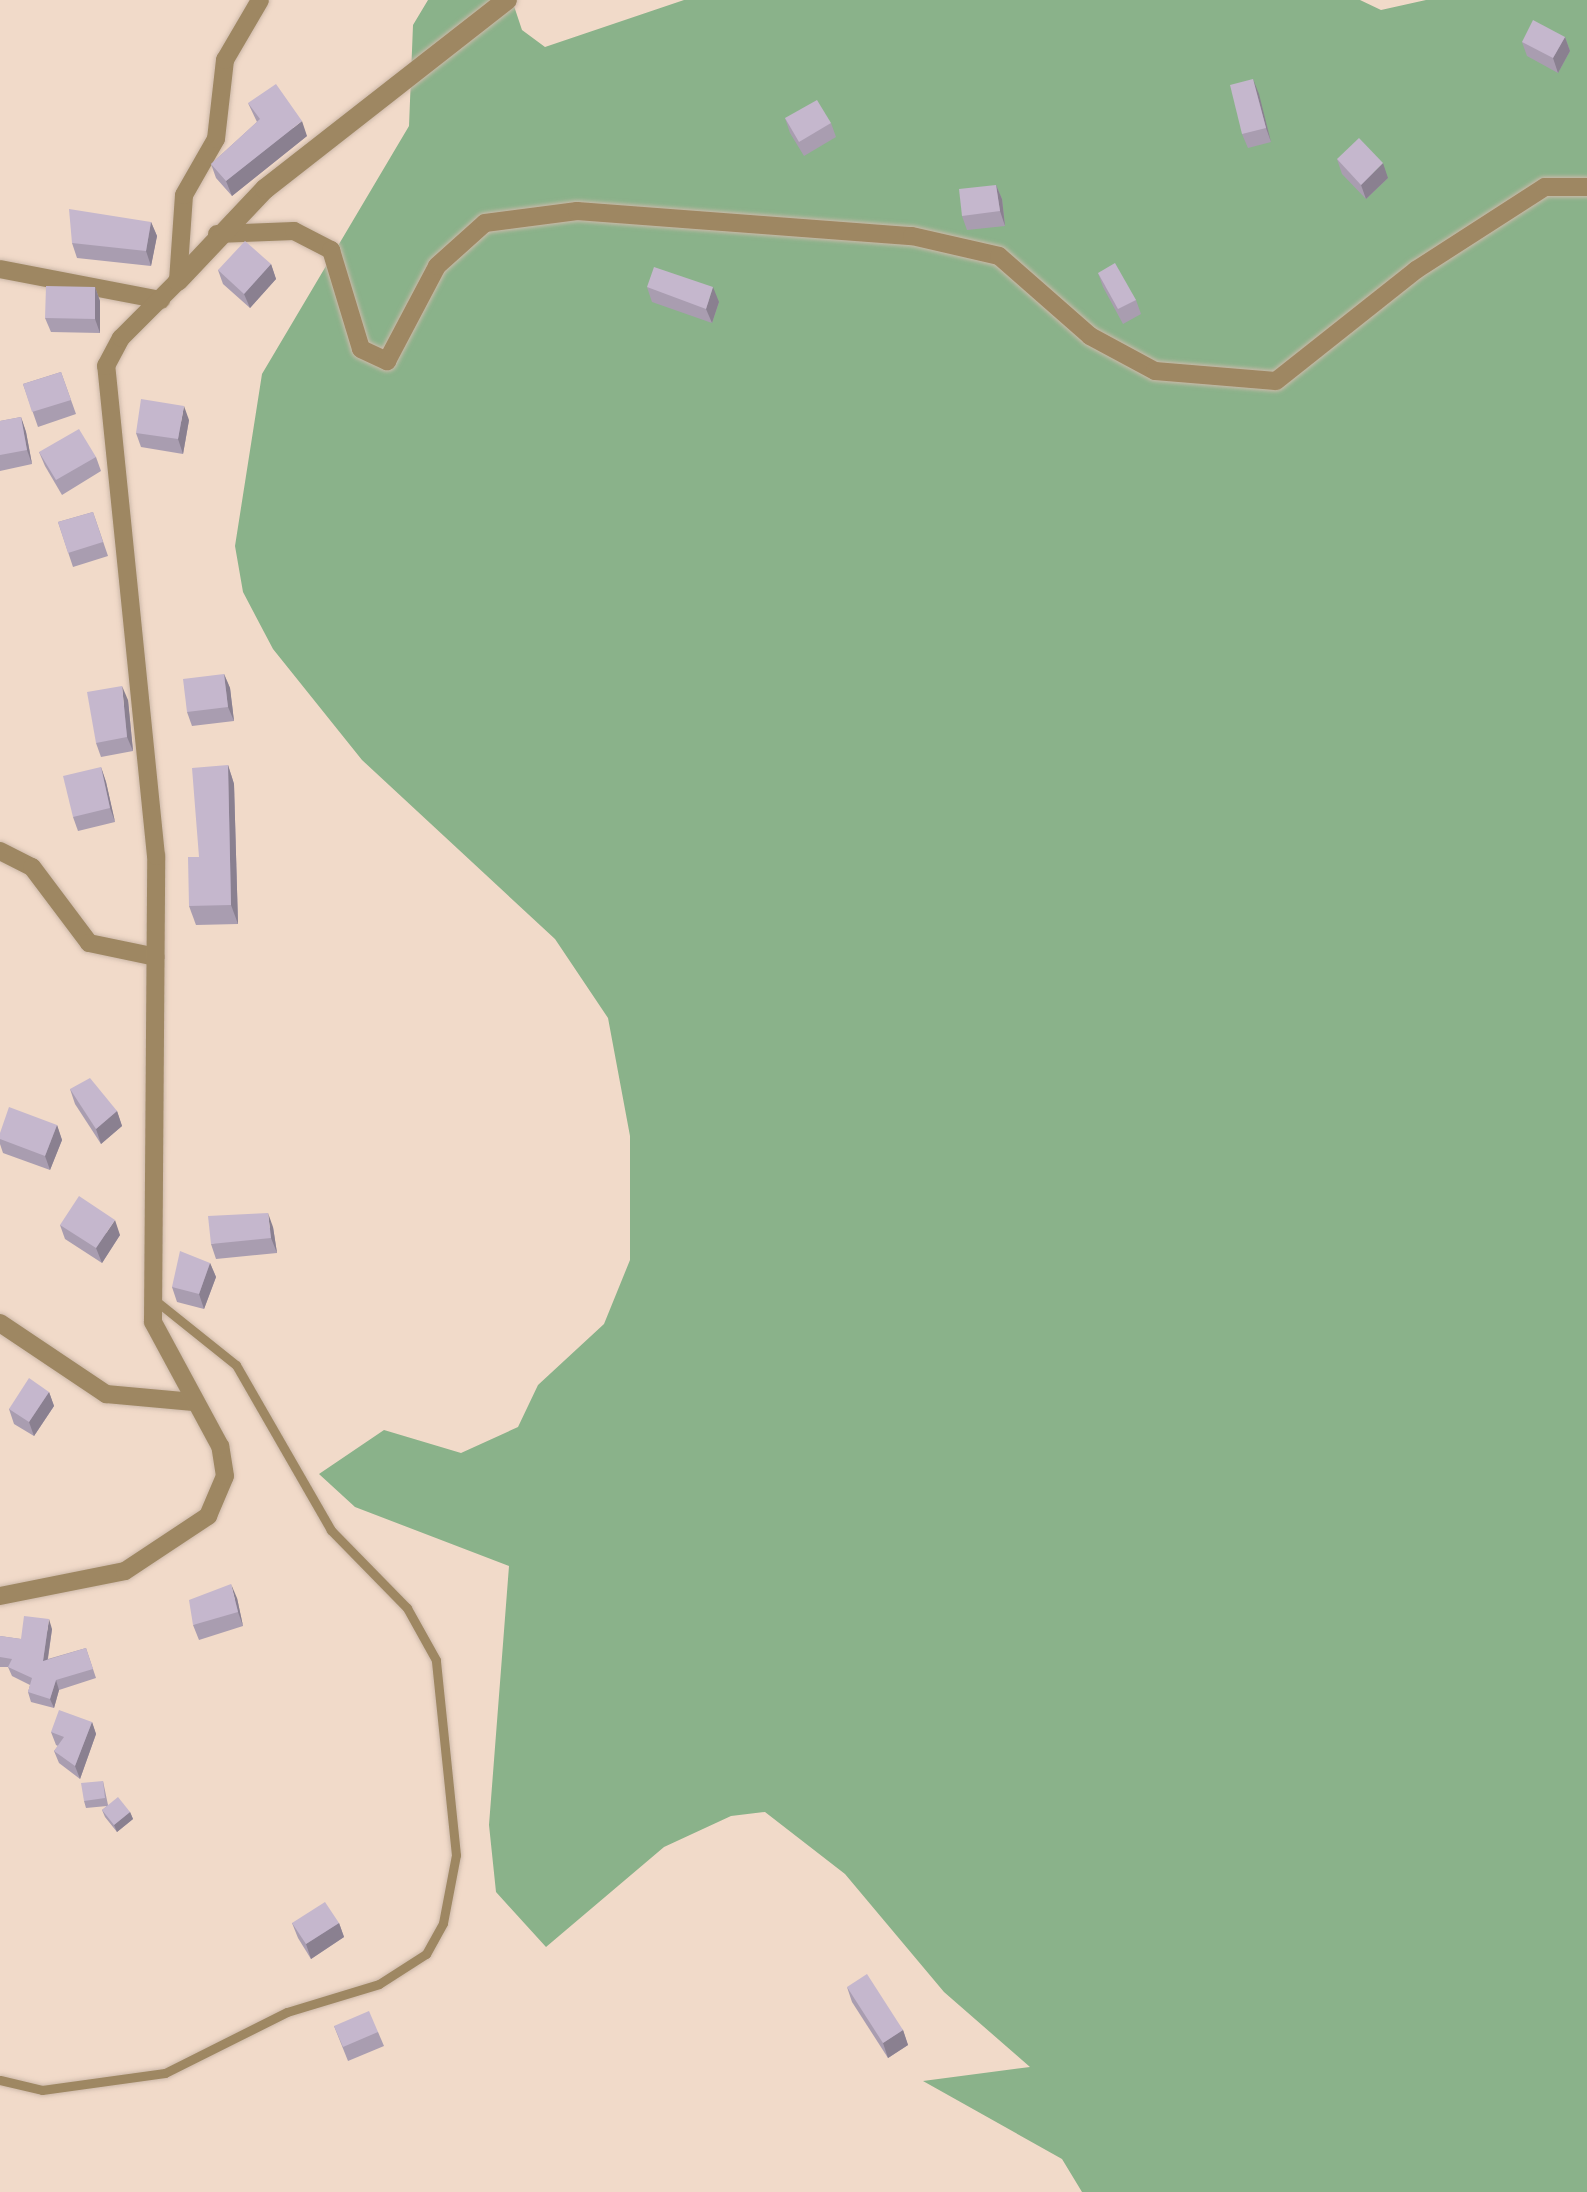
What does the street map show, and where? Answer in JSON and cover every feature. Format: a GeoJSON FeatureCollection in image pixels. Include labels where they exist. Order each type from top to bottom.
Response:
{"type":"FeatureCollection","features":[{"type":"Feature","properties":{"kind":"street"},"geometry":{"type":"LineString","coordinates":[[178,282],[184,195],[216,139],[225,60],[260,0]]}},
{"type":"Feature","properties":{"kind":"street"},"geometry":{"type":"LineString","coordinates":[[0,1596],[125,1571],[208,1516],[225,1476],[194,1402],[161,1345],[154,1300],[156,957],[148,715],[114,493],[106,366],[216,234],[507,0]]}},
{"type":"Feature","properties":{"kind":"street"},"geometry":{"type":"LineString","coordinates":[[216,234],[294,231],[331,250],[361,348],[387,361],[437,266],[485,222],[578,211],[912,236],[998,256],[1090,336],[1156,371],[1276,382],[1416,270],[1545,187],[1587,187]]}},
{"type":"Feature","properties":{"kind":"street"},"geometry":{"type":"LineString","coordinates":[[0,269],[161,300]]}},
{"type":"Feature","properties":{"kind":"street"},"geometry":{"type":"LineString","coordinates":[[0,850],[32,867],[88,943],[156,957]]}},
{"type":"Feature","properties":{"kind":"street"},"geometry":{"type":"LineString","coordinates":[[0,1323],[106,1394],[194,1402]]}},
{"type":"Feature","properties":{"kind":"lane"},"geometry":{"type":"LineString","coordinates":[[0,2080],[42,2090],[165,2073],[287,2012],[379,1984],[426,1954],[442,1922],[456,1855],[436,1660],[406,1608],[331,1530],[236,1365],[154,1300]]}},
{"type":"Feature","properties":{"kind":"green space"},"geometry":{"type":"Polygon","coordinates":[[[428,0],[512,0],[522,30],[545,47],[684,0],[1360,0],[1381,10],[1426,0],[1587,0],[1587,2192],[1082,2192],[1062,2159],[923,2081],[1030,2067],[944,1992],[845,1874],[765,1812],[731,1816],[664,1847],[546,1947],[496,1892],[489,1825],[509,1566],[355,1507],[319,1474],[384,1430],[461,1453],[518,1427],[538,1385],[604,1324],[630,1260],[630,1136],[608,1018],[555,939],[362,760],[273,649],[243,592],[235,546],[262,374],[409,126],[413,25],[428,0]]]}},
{"type":"Feature","properties":{"kind":"building"},"geometry":{"type":"Polygon","coordinates":[[[1533,20],[1565,37],[1553,58],[1522,42],[1533,20]]]}},
{"type":"Feature","properties":{"kind":"building"},"geometry":{"type":"Polygon","coordinates":[[[1253,79],[1266,128],[1242,134],[1230,85],[1253,79]]]}},
{"type":"Feature","properties":{"kind":"building"},"geometry":{"type":"Polygon","coordinates":[[[276,84],[302,121],[226,181],[211,164],[260,119],[248,103],[276,84]]]}},
{"type":"Feature","properties":{"kind":"building"},"geometry":{"type":"Polygon","coordinates":[[[817,100],[831,123],[799,142],[785,118],[817,100]]]}},
{"type":"Feature","properties":{"kind":"building"},"geometry":{"type":"Polygon","coordinates":[[[1359,138],[1383,163],[1361,185],[1337,159],[1359,138]]]}},
{"type":"Feature","properties":{"kind":"building"},"geometry":{"type":"Polygon","coordinates":[[[996,185],[1000,211],[962,216],[959,189],[996,185]]]}},
{"type":"Feature","properties":{"kind":"building"},"geometry":{"type":"Polygon","coordinates":[[[69,209],[151,222],[146,251],[72,243],[69,209]]]}},
{"type":"Feature","properties":{"kind":"building"},"geometry":{"type":"Polygon","coordinates":[[[245,241],[271,264],[244,294],[218,270],[245,241]]]}},
{"type":"Feature","properties":{"kind":"building"},"geometry":{"type":"Polygon","coordinates":[[[1115,263],[1136,300],[1118,309],[1098,273],[1115,263]]]}},
{"type":"Feature","properties":{"kind":"building"},"geometry":{"type":"Polygon","coordinates":[[[654,267],[713,287],[706,309],[647,287],[654,267]]]}},
{"type":"Feature","properties":{"kind":"building"},"geometry":{"type":"Polygon","coordinates":[[[46,286],[95,287],[95,319],[45,318],[46,286]]]}},
{"type":"Feature","properties":{"kind":"building"},"geometry":{"type":"Polygon","coordinates":[[[61,372],[71,400],[32,412],[23,384],[61,372]]]}},
{"type":"Feature","properties":{"kind":"building"},"geometry":{"type":"Polygon","coordinates":[[[141,399],[184,406],[178,439],[136,433],[141,399]]]}},
{"type":"Feature","properties":{"kind":"building"},"geometry":{"type":"Polygon","coordinates":[[[21,417],[27,450],[0,455],[0,421],[21,417]]]}},
{"type":"Feature","properties":{"kind":"building"},"geometry":{"type":"Polygon","coordinates":[[[79,429],[96,457],[56,480],[39,452],[79,429]]]}},
{"type":"Feature","properties":{"kind":"building"},"geometry":{"type":"Polygon","coordinates":[[[93,512],[103,542],[68,553],[58,522],[93,512]]]}},
{"type":"Feature","properties":{"kind":"building"},"geometry":{"type":"Polygon","coordinates":[[[224,674],[228,707],[187,712],[183,679],[224,674]]]}},
{"type":"Feature","properties":{"kind":"building"},"geometry":{"type":"Polygon","coordinates":[[[122,686],[127,737],[96,743],[87,692],[122,686]]]}},
{"type":"Feature","properties":{"kind":"building"},"geometry":{"type":"Polygon","coordinates":[[[228,765],[231,905],[189,906],[188,857],[199,857],[192,768],[228,765]]]}},
{"type":"Feature","properties":{"kind":"building"},"geometry":{"type":"Polygon","coordinates":[[[101,767],[110,808],[73,817],[63,776],[101,767]]]}},
{"type":"Feature","properties":{"kind":"building"},"geometry":{"type":"Polygon","coordinates":[[[90,1078],[117,1111],[96,1129],[70,1089],[90,1078]]]}},
{"type":"Feature","properties":{"kind":"building"},"geometry":{"type":"Polygon","coordinates":[[[9,1107],[57,1125],[45,1156],[0,1139],[9,1107]]]}},
{"type":"Feature","properties":{"kind":"building"},"geometry":{"type":"Polygon","coordinates":[[[79,1196],[115,1220],[96,1248],[60,1225],[79,1196]]]}},
{"type":"Feature","properties":{"kind":"building"},"geometry":{"type":"Polygon","coordinates":[[[268,1213],[271,1238],[211,1244],[208,1216],[268,1213]]]}},
{"type":"Feature","properties":{"kind":"building"},"geometry":{"type":"Polygon","coordinates":[[[180,1251],[210,1263],[199,1294],[172,1287],[180,1251]]]}},
{"type":"Feature","properties":{"kind":"building"},"geometry":{"type":"Polygon","coordinates":[[[29,1378],[49,1392],[29,1422],[9,1409],[29,1378]]]}},
{"type":"Feature","properties":{"kind":"building"},"geometry":{"type":"Polygon","coordinates":[[[231,1584],[238,1612],[193,1625],[189,1600],[231,1584]]]}},
{"type":"Feature","properties":{"kind":"building"},"geometry":{"type":"Polygon","coordinates":[[[24,1616],[49,1619],[43,1661],[86,1648],[93,1669],[56,1680],[50,1699],[28,1692],[32,1678],[8,1667],[12,1659],[0,1657],[0,1636],[21,1639],[24,1616]]]}},
{"type":"Feature","properties":{"kind":"building"},"geometry":{"type":"Polygon","coordinates":[[[59,1710],[92,1722],[75,1766],[54,1751],[64,1737],[51,1732],[59,1710]]]}},
{"type":"Feature","properties":{"kind":"building"},"geometry":{"type":"Polygon","coordinates":[[[103,1781],[105,1798],[84,1801],[81,1783],[103,1781]]]}},
{"type":"Feature","properties":{"kind":"building"},"geometry":{"type":"Polygon","coordinates":[[[118,1797],[130,1812],[114,1825],[102,1810],[118,1797]]]}},
{"type":"Feature","properties":{"kind":"building"},"geometry":{"type":"Polygon","coordinates":[[[325,1902],[339,1923],[306,1944],[292,1923],[325,1902]]]}},
{"type":"Feature","properties":{"kind":"building"},"geometry":{"type":"Polygon","coordinates":[[[867,1974],[903,2030],[883,2043],[847,1987],[867,1974]]]}},
{"type":"Feature","properties":{"kind":"building"},"geometry":{"type":"Polygon","coordinates":[[[369,2011],[378,2032],[343,2047],[334,2026],[369,2011]]]}}]}
